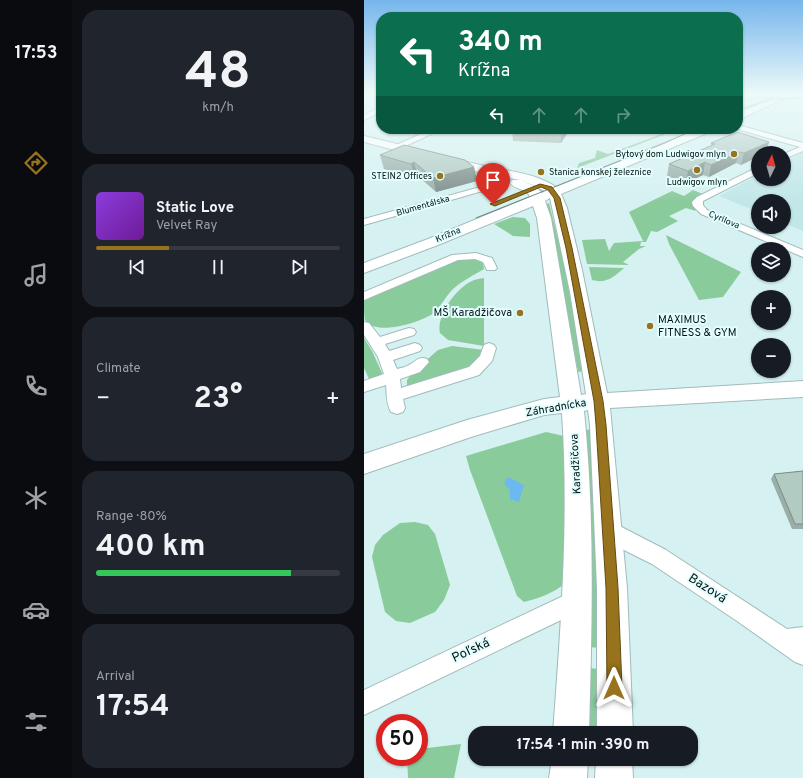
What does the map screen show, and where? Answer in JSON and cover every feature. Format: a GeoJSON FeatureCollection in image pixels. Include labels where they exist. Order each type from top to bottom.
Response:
{"type":"FeatureCollection","features":[{"type":"Feature","properties":{"kind":"street"},"geometry":{"type":"LineString","coordinates":[[746,129],[803,146]]}},
{"type":"Feature","properties":{"kind":"street"},"geometry":{"type":"LineString","coordinates":[[396,147],[426,134]]}},
{"type":"Feature","properties":{"kind":"street","name":"Krížna"},"geometry":{"type":"LineString","coordinates":[[364,268],[496,215],[541,191],[672,134]]}},
{"type":"Feature","properties":{"kind":"street","name":"Krížna"},"geometry":{"type":"LineString","coordinates":[[364,255],[695,134]]}},
{"type":"Feature","properties":{"kind":"street"},"geometry":{"type":"LineString","coordinates":[[364,139],[396,147],[486,180],[541,191]]}},
{"type":"Feature","properties":{"kind":"street"},"geometry":{"type":"LineString","coordinates":[[791,153],[803,146]]}},
{"type":"Feature","properties":{"kind":"street","name":"Cyrilova"},"geometry":{"type":"LineString","coordinates":[[751,174],[700,199],[697,202],[698,206],[704,212],[803,254]]}},
{"type":"Feature","properties":{"kind":"street","name":"Blumentálska"},"geometry":{"type":"LineString","coordinates":[[364,222],[486,180]]}},
{"type":"Feature","properties":{"kind":"street","name":"Karadžičova"},"geometry":{"type":"LineString","coordinates":[[571,726],[578,600],[578,479],[585,402],[569,248],[557,198],[541,191],[544,218],[585,402],[601,425],[613,611],[615,726]]}},
{"type":"Feature","properties":{"kind":"street"},"geometry":{"type":"LineString","coordinates":[[496,215],[526,212],[544,218]]}},
{"type":"Feature","properties":{"kind":"street"},"geometry":{"type":"LineString","coordinates":[[364,296],[456,258],[476,256],[488,260],[491,268]]}},
{"type":"Feature","properties":{"kind":"street"},"geometry":{"type":"LineString","coordinates":[[364,326],[378,342],[392,377],[395,402],[474,371],[487,358],[489,348]]}},
{"type":"Feature","properties":{"kind":"street"},"geometry":{"type":"LineString","coordinates":[[378,342],[408,332]]}},
{"type":"Feature","properties":{"kind":"street"},"geometry":{"type":"LineString","coordinates":[[384,358],[415,348]]}},
{"type":"Feature","properties":{"kind":"street"},"geometry":{"type":"LineString","coordinates":[[364,387],[415,368],[422,362]]}},
{"type":"Feature","properties":{"kind":"street","name":"Záhradnícka"},"geometry":{"type":"LineString","coordinates":[[364,464],[487,422],[544,407],[585,402],[803,389]]}},
{"type":"Feature","properties":{"kind":"street","name":"Bazová"},"geometry":{"type":"LineString","coordinates":[[608,529],[631,543],[660,557],[794,639],[803,654]]}},
{"type":"Feature","properties":{"kind":"street","name":"Poľská"},"geometry":{"type":"LineString","coordinates":[[364,703],[578,600]]}},
{"type":"Feature","properties":{"kind":"street"},"geometry":{"type":"LineString","coordinates":[[568,778],[569,766]]}},
{"type":"Feature","properties":{"kind":"street"},"geometry":{"type":"LineString","coordinates":[[614,766],[614,778]]}},
{"type":"Feature","properties":{"kind":"shaded area"},"geometry":{"type":"Polygon","coordinates":[[[803,152],[803,231],[791,226],[791,194],[751,194],[751,209],[719,196],[751,179],[751,186],[791,186],[791,158],[803,152]]]}},
{"type":"Feature","properties":{"kind":"green space"},"geometry":{"type":"Polygon","coordinates":[[[662,134],[666,134],[577,168],[579,163],[595,158],[597,150],[608,154],[662,134]]]}},
{"type":"Feature","properties":{"kind":"green space"},"geometry":{"type":"Polygon","coordinates":[[[693,190],[703,194],[694,199],[692,204],[696,211],[686,208],[669,216],[678,221],[657,232],[651,231],[646,242],[641,242],[640,246],[646,246],[639,249],[623,262],[629,265],[587,264],[582,240],[605,239],[609,251],[614,243],[643,241],[629,212],[672,191],[684,196],[693,190]]]}},
{"type":"Feature","properties":{"kind":"green space"},"geometry":{"type":"Polygon","coordinates":[[[549,203],[563,259],[584,371],[578,372],[558,260],[545,205],[549,203]]]}},
{"type":"Feature","properties":{"kind":"green space"},"geometry":{"type":"Polygon","coordinates":[[[513,217],[525,218],[530,224],[530,237],[513,236],[494,224],[513,217]]]}},
{"type":"Feature","properties":{"kind":"green space"},"geometry":{"type":"Polygon","coordinates":[[[666,235],[741,272],[723,297],[699,300],[669,244],[666,235]]]}},
{"type":"Feature","properties":{"kind":"green space"},"geometry":{"type":"Polygon","coordinates":[[[464,258],[473,258],[483,263],[484,269],[453,289],[434,313],[428,317],[410,324],[388,328],[370,325],[365,320],[364,299],[464,258]]]}},
{"type":"Feature","properties":{"kind":"green space"},"geometry":{"type":"Polygon","coordinates":[[[589,267],[624,268],[610,279],[597,281],[592,280],[589,267]]]}},
{"type":"Feature","properties":{"kind":"green space"},"geometry":{"type":"Polygon","coordinates":[[[484,278],[484,346],[448,340],[440,333],[440,326],[441,319],[448,303],[466,285],[475,280],[484,278]]]}},
{"type":"Feature","properties":{"kind":"green space"},"geometry":{"type":"Polygon","coordinates":[[[364,338],[382,373],[379,377],[370,381],[364,368],[364,338]]]}},
{"type":"Feature","properties":{"kind":"green space"},"geometry":{"type":"Polygon","coordinates":[[[452,346],[484,350],[475,366],[414,387],[407,385],[407,380],[414,371],[438,350],[452,346]]]}},
{"type":"Feature","properties":{"kind":"green space"},"geometry":{"type":"Polygon","coordinates":[[[592,429],[600,648],[589,647],[589,516],[586,430],[592,429]]]}},
{"type":"Feature","properties":{"kind":"green space"},"geometry":{"type":"Polygon","coordinates":[[[546,432],[564,436],[566,482],[563,585],[545,595],[524,602],[517,596],[466,456],[546,432]]]}},
{"type":"Feature","properties":{"kind":"green space"},"geometry":{"type":"Polygon","coordinates":[[[415,522],[428,525],[435,534],[450,585],[444,600],[435,612],[410,623],[396,621],[385,612],[372,557],[375,545],[383,535],[400,523],[415,522]]]}},
{"type":"Feature","properties":{"kind":"green space"},"geometry":{"type":"Polygon","coordinates":[[[588,668],[600,669],[598,726],[586,726],[588,668]]]}},
{"type":"Feature","properties":{"kind":"green space"},"geometry":{"type":"Polygon","coordinates":[[[461,744],[454,778],[408,778],[407,766],[428,766],[428,748],[461,744]]]}},
{"type":"Feature","properties":{"kind":"water"},"geometry":{"type":"Polygon","coordinates":[[[508,477],[524,485],[519,502],[510,499],[510,490],[504,483],[508,477]]]}},
{"type":"Feature","properties":{"kind":"building"},"geometry":{"type":"Polygon","coordinates":[[[732,134],[743,134],[769,142],[760,146],[751,146],[751,150],[744,153],[739,152],[711,165],[705,162],[688,171],[669,164],[715,144],[711,143],[732,134]]]}},
{"type":"Feature","properties":{"kind":"building"},"geometry":{"type":"Polygon","coordinates":[[[404,145],[465,160],[474,167],[433,178],[414,162],[411,164],[380,155],[404,145]]]}},
{"type":"Feature","properties":{"kind":"building"},"geometry":{"type":"Polygon","coordinates":[[[803,471],[803,524],[795,524],[774,474],[803,471]]]}},
{"type":"Feature","properties":{"kind":"tram line"},"geometry":{"type":"LineString","coordinates":[[476,218],[684,134]]}},
{"type":"Feature","properties":{"kind":"place","name":"Bytový dom Ludwigov mlyn"},"geometry":{"type":"Point","coordinates":[734,154]}},
{"type":"Feature","properties":{"kind":"place","name":"Ludwigov mlyn"},"geometry":{"type":"Point","coordinates":[697,170]}},
{"type":"Feature","properties":{"kind":"place","name":"Stanica konskej železnice"},"geometry":{"type":"Point","coordinates":[541,172]}},
{"type":"Feature","properties":{"kind":"place","name":"STEIN2 Offices"},"geometry":{"type":"Point","coordinates":[440,176]}},
{"type":"Feature","properties":{"kind":"place","name":"MŠ Karadžičova"},"geometry":{"type":"Point","coordinates":[520,313]}},
{"type":"Feature","properties":{"kind":"place","name":"MAXIMUS FITNESS & GYM"},"geometry":{"type":"Point","coordinates":[650,326]}},
{"type":"Feature","properties":{"kind":"route"},"geometry":{"type":"LineString","coordinates":[[493,204],[542,185],[554,192],[557,198],[569,248],[598,401],[601,425],[612,588],[614,688]]}}]}
